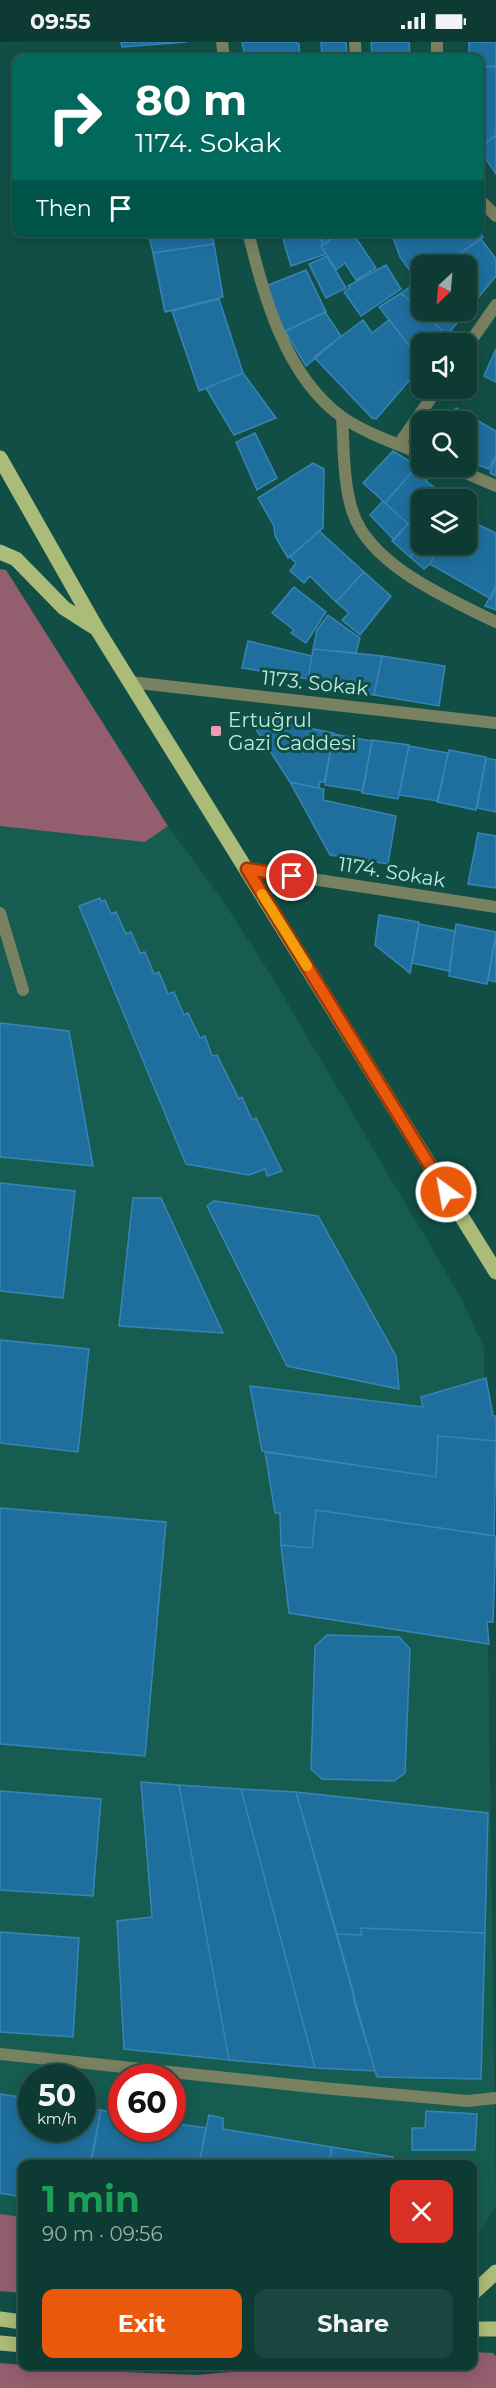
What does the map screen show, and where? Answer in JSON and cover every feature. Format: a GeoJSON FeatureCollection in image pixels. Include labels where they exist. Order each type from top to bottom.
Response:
{"type":"FeatureCollection","features":[{"type":"Feature","properties":{"kind":"main road"},"geometry":{"type":"LineString","coordinates":[[0,458],[97,629],[496,1272]]}},
{"type":"Feature","properties":{"kind":"main road"},"geometry":{"type":"LineString","coordinates":[[0,552],[16,559],[63,608],[97,629]]}},
{"type":"Feature","properties":{"kind":"main road"},"geometry":{"type":"LineString","coordinates":[[477,2289],[496,2272]]}},
{"type":"Feature","properties":{"kind":"main road"},"geometry":{"type":"LineString","coordinates":[[0,2319],[18,2321]]}},
{"type":"Feature","properties":{"kind":"main road"},"geometry":{"type":"LineString","coordinates":[[477,2330],[496,2329]]}},
{"type":"Feature","properties":{"kind":"main road"},"geometry":{"type":"LineString","coordinates":[[0,2343],[18,2345]]}},
{"type":"Feature","properties":{"kind":"street"},"geometry":{"type":"LineString","coordinates":[[484,204],[496,216]]}},
{"type":"Feature","properties":{"kind":"street"},"geometry":{"type":"LineString","coordinates":[[249,237],[267,307],[306,381],[342,417],[411,449]]}},
{"type":"Feature","properties":{"kind":"street"},"geometry":{"type":"LineString","coordinates":[[476,333],[496,305]]}},
{"type":"Feature","properties":{"kind":"street"},"geometry":{"type":"LineString","coordinates":[[399,444],[430,399]]}},
{"type":"Feature","properties":{"kind":"street"},"geometry":{"type":"LineString","coordinates":[[342,417],[345,466],[353,514],[374,549],[437,593],[496,622]]}},
{"type":"Feature","properties":{"kind":"street"},"geometry":{"type":"LineString","coordinates":[[475,477],[496,486]]}},
{"type":"Feature","properties":{"kind":"street","name":"1173. Sokak"},"geometry":{"type":"LineString","coordinates":[[130,682],[496,723]]}},
{"type":"Feature","properties":{"kind":"street","name":"1174. Sokak"},"geometry":{"type":"LineString","coordinates":[[247,869],[496,907]]}},
{"type":"Feature","properties":{"kind":"street"},"geometry":{"type":"LineString","coordinates":[[0,914],[23,990]]}},
{"type":"Feature","properties":{"kind":"street"},"geometry":{"type":"LineString","coordinates":[[0,2054],[468,2101],[496,2098]]}},
{"type":"Feature","properties":{"kind":"shaded area"},"geometry":{"type":"Polygon","coordinates":[[[0,569],[6,570],[168,826],[145,842],[0,826],[0,569]]]}},
{"type":"Feature","properties":{"kind":"shaded area"},"geometry":{"type":"Polygon","coordinates":[[[0,826],[145,841],[168,826],[220,897],[271,975],[461,1298],[484,1348],[496,2205],[477,2238],[477,2160],[18,2160],[18,2216],[0,2214],[0,826]]]}},
{"type":"Feature","properties":{"kind":"shaded area"},"geometry":{"type":"Polygon","coordinates":[[[0,2214],[18,2216],[18,2293],[0,2291],[0,2214]]]}},
{"type":"Feature","properties":{"kind":"shaded area"},"geometry":{"type":"Polygon","coordinates":[[[477,2352],[493,2353],[496,2356],[496,2388],[0,2388],[0,2363],[18,2365],[18,2370],[197,2375],[252,2370],[477,2370],[477,2352]]]}},
{"type":"Feature","properties":{"kind":"building"},"geometry":{"type":"Polygon","coordinates":[[[121,42],[187,42],[122,47],[121,42]]]}},
{"type":"Feature","properties":{"kind":"building"},"geometry":{"type":"Polygon","coordinates":[[[242,42],[295,42],[299,44],[300,54],[244,54],[242,42]]]}},
{"type":"Feature","properties":{"kind":"building"},"geometry":{"type":"Polygon","coordinates":[[[321,42],[346,42],[347,54],[322,54],[321,42]]]}},
{"type":"Feature","properties":{"kind":"building"},"geometry":{"type":"Polygon","coordinates":[[[371,42],[409,42],[410,54],[372,54],[371,42]]]}},
{"type":"Feature","properties":{"kind":"building"},"geometry":{"type":"Polygon","coordinates":[[[469,42],[496,42],[496,67],[484,67],[484,54],[469,54],[469,42]]]}},
{"type":"Feature","properties":{"kind":"building"},"geometry":{"type":"Polygon","coordinates":[[[496,66],[496,135],[484,144],[484,67],[496,66]]]}},
{"type":"Feature","properties":{"kind":"building"},"geometry":{"type":"Polygon","coordinates":[[[496,135],[496,174],[484,156],[484,144],[496,135]]]}},
{"type":"Feature","properties":{"kind":"building"},"geometry":{"type":"Polygon","coordinates":[[[149,237],[213,237],[214,244],[153,253],[149,237]]]}},
{"type":"Feature","properties":{"kind":"building"},"geometry":{"type":"Polygon","coordinates":[[[282,237],[321,237],[323,245],[321,246],[326,254],[291,266],[282,237]]]}},
{"type":"Feature","properties":{"kind":"building"},"geometry":{"type":"Polygon","coordinates":[[[321,237],[334,237],[323,245],[321,237]]]}},
{"type":"Feature","properties":{"kind":"building"},"geometry":{"type":"Polygon","coordinates":[[[334,237],[355,237],[376,268],[356,280],[345,263],[336,270],[321,246],[334,237]]]}},
{"type":"Feature","properties":{"kind":"building"},"geometry":{"type":"Polygon","coordinates":[[[393,237],[483,237],[458,255],[411,255],[411,272],[400,257],[393,237]]]}},
{"type":"Feature","properties":{"kind":"building"},"geometry":{"type":"Polygon","coordinates":[[[481,239],[496,259],[496,276],[477,299],[477,255],[458,255],[481,239]]]}},
{"type":"Feature","properties":{"kind":"building"},"geometry":{"type":"Polygon","coordinates":[[[214,244],[223,297],[165,312],[153,253],[214,244]]]}},
{"type":"Feature","properties":{"kind":"building"},"geometry":{"type":"Polygon","coordinates":[[[327,256],[346,288],[326,298],[309,264],[327,256]]]}},
{"type":"Feature","properties":{"kind":"building"},"geometry":{"type":"Polygon","coordinates":[[[386,265],[401,289],[361,316],[344,292],[350,288],[348,286],[386,265]]]}},
{"type":"Feature","properties":{"kind":"building"},"geometry":{"type":"Polygon","coordinates":[[[306,270],[326,312],[284,332],[266,286],[306,270]]]}},
{"type":"Feature","properties":{"kind":"building"},"geometry":{"type":"Polygon","coordinates":[[[411,286],[411,302],[401,293],[411,286]]]}},
{"type":"Feature","properties":{"kind":"building"},"geometry":{"type":"Polygon","coordinates":[[[401,293],[411,302],[411,321],[432,321],[445,333],[411,333],[411,348],[379,307],[401,293]]]}},
{"type":"Feature","properties":{"kind":"building"},"geometry":{"type":"Polygon","coordinates":[[[219,299],[243,373],[199,391],[172,311],[219,299]]]}},
{"type":"Feature","properties":{"kind":"building"},"geometry":{"type":"Polygon","coordinates":[[[325,312],[341,336],[306,366],[285,331],[325,312]]]}},
{"type":"Feature","properties":{"kind":"building"},"geometry":{"type":"Polygon","coordinates":[[[363,320],[372,333],[389,320],[411,348],[411,378],[376,419],[372,418],[314,357],[363,320]]]}},
{"type":"Feature","properties":{"kind":"building"},"geometry":{"type":"Polygon","coordinates":[[[432,321],[459,321],[449,333],[445,333],[432,321]]]}},
{"type":"Feature","properties":{"kind":"building"},"geometry":{"type":"Polygon","coordinates":[[[496,349],[496,382],[484,376],[496,349]]]}},
{"type":"Feature","properties":{"kind":"building"},"geometry":{"type":"Polygon","coordinates":[[[243,373],[276,418],[234,435],[206,388],[243,373]]]}},
{"type":"Feature","properties":{"kind":"building"},"geometry":{"type":"Polygon","coordinates":[[[477,420],[496,431],[496,455],[489,469],[477,465],[477,420]]]}},
{"type":"Feature","properties":{"kind":"building"},"geometry":{"type":"Polygon","coordinates":[[[255,433],[277,478],[257,490],[236,442],[255,433]]]}},
{"type":"Feature","properties":{"kind":"building"},"geometry":{"type":"Polygon","coordinates":[[[393,451],[411,462],[411,473],[385,503],[363,483],[393,451]]]}},
{"type":"Feature","properties":{"kind":"building"},"geometry":{"type":"Polygon","coordinates":[[[496,454],[496,476],[490,473],[496,454]]]}},
{"type":"Feature","properties":{"kind":"building"},"geometry":{"type":"Polygon","coordinates":[[[313,463],[324,469],[323,528],[288,558],[258,498],[313,463]]]}},
{"type":"Feature","properties":{"kind":"building"},"geometry":{"type":"Polygon","coordinates":[[[411,473],[411,477],[429,477],[426,481],[437,489],[411,489],[411,521],[408,524],[385,503],[411,473]]]}},
{"type":"Feature","properties":{"kind":"building"},"geometry":{"type":"Polygon","coordinates":[[[383,501],[408,524],[394,540],[370,515],[383,501]]]}},
{"type":"Feature","properties":{"kind":"building"},"geometry":{"type":"Polygon","coordinates":[[[411,521],[410,557],[392,541],[411,521]]]}},
{"type":"Feature","properties":{"kind":"building"},"geometry":{"type":"Polygon","coordinates":[[[477,524],[496,533],[496,586],[491,599],[430,564],[434,555],[477,555],[477,524]]]}},
{"type":"Feature","properties":{"kind":"building"},"geometry":{"type":"Polygon","coordinates":[[[319,531],[364,572],[336,602],[310,576],[304,583],[290,571],[296,563],[290,557],[319,531]]]}},
{"type":"Feature","properties":{"kind":"building"},"geometry":{"type":"Polygon","coordinates":[[[412,555],[434,555],[430,564],[424,569],[410,557],[412,555]]]}},
{"type":"Feature","properties":{"kind":"building"},"geometry":{"type":"Polygon","coordinates":[[[364,572],[391,596],[360,635],[342,620],[349,613],[336,602],[364,572]]]}},
{"type":"Feature","properties":{"kind":"building"},"geometry":{"type":"Polygon","coordinates":[[[496,586],[496,610],[485,606],[496,586]]]}},
{"type":"Feature","properties":{"kind":"building"},"geometry":{"type":"Polygon","coordinates":[[[294,587],[326,612],[306,643],[291,633],[294,630],[272,613],[294,587]]]}},
{"type":"Feature","properties":{"kind":"building"},"geometry":{"type":"Polygon","coordinates":[[[328,615],[360,638],[356,653],[313,649],[317,630],[328,615]]]}},
{"type":"Feature","properties":{"kind":"building"},"geometry":{"type":"Polygon","coordinates":[[[248,641],[312,656],[308,679],[242,668],[248,641]]]}},
{"type":"Feature","properties":{"kind":"building"},"geometry":{"type":"Polygon","coordinates":[[[313,649],[382,656],[374,695],[308,679],[313,649]]]}},
{"type":"Feature","properties":{"kind":"building"},"geometry":{"type":"Polygon","coordinates":[[[382,656],[445,666],[439,706],[374,695],[382,656]]]}},
{"type":"Feature","properties":{"kind":"building"},"geometry":{"type":"Polygon","coordinates":[[[258,718],[334,733],[324,782],[320,782],[319,788],[290,782],[255,728],[258,718]]]}},
{"type":"Feature","properties":{"kind":"building"},"geometry":{"type":"Polygon","coordinates":[[[333,734],[372,741],[363,791],[325,785],[333,734]]]}},
{"type":"Feature","properties":{"kind":"building"},"geometry":{"type":"Polygon","coordinates":[[[372,740],[409,745],[398,799],[362,793],[372,740]]]}},
{"type":"Feature","properties":{"kind":"building"},"geometry":{"type":"Polygon","coordinates":[[[409,746],[448,753],[438,801],[399,795],[409,746]]]}},
{"type":"Feature","properties":{"kind":"building"},"geometry":{"type":"Polygon","coordinates":[[[449,750],[486,757],[476,810],[437,802],[449,750]]]}},
{"type":"Feature","properties":{"kind":"building"},"geometry":{"type":"Polygon","coordinates":[[[486,758],[496,760],[496,812],[477,808],[486,758]]]}},
{"type":"Feature","properties":{"kind":"building"},"geometry":{"type":"Polygon","coordinates":[[[290,782],[324,789],[323,800],[396,816],[388,864],[330,855],[290,782]]]}},
{"type":"Feature","properties":{"kind":"building"},"geometry":{"type":"Polygon","coordinates":[[[478,833],[496,836],[496,888],[468,884],[478,833]]]}},
{"type":"Feature","properties":{"kind":"building"},"geometry":{"type":"Polygon","coordinates":[[[100,898],[101,902],[105,900],[111,914],[116,912],[126,934],[131,932],[140,953],[145,952],[154,974],[159,972],[168,994],[174,992],[184,1015],[188,1013],[200,1038],[205,1036],[212,1056],[217,1055],[239,1099],[242,1097],[252,1120],[256,1118],[282,1171],[267,1176],[265,1169],[249,1175],[186,1164],[79,906],[100,898]]]}},
{"type":"Feature","properties":{"kind":"building"},"geometry":{"type":"Polygon","coordinates":[[[379,915],[419,922],[410,973],[375,945],[379,915]]]}},
{"type":"Feature","properties":{"kind":"building"},"geometry":{"type":"Polygon","coordinates":[[[419,924],[455,931],[449,971],[412,963],[419,924]]]}},
{"type":"Feature","properties":{"kind":"building"},"geometry":{"type":"Polygon","coordinates":[[[456,924],[496,932],[487,984],[449,976],[456,924]]]}},
{"type":"Feature","properties":{"kind":"building"},"geometry":{"type":"Polygon","coordinates":[[[496,935],[496,982],[488,980],[496,935]]]}},
{"type":"Feature","properties":{"kind":"building"},"geometry":{"type":"Polygon","coordinates":[[[0,1023],[69,1031],[93,1166],[0,1157],[0,1023]]]}},
{"type":"Feature","properties":{"kind":"building"},"geometry":{"type":"Polygon","coordinates":[[[0,1183],[75,1191],[63,1298],[0,1291],[0,1183]]]}},
{"type":"Feature","properties":{"kind":"building"},"geometry":{"type":"Polygon","coordinates":[[[133,1198],[161,1198],[223,1333],[119,1326],[133,1198]]]}},
{"type":"Feature","properties":{"kind":"building"},"geometry":{"type":"Polygon","coordinates":[[[214,1201],[318,1216],[396,1356],[399,1389],[287,1366],[207,1206],[214,1201]]]}},
{"type":"Feature","properties":{"kind":"building"},"geometry":{"type":"Polygon","coordinates":[[[0,1340],[89,1349],[78,1452],[0,1443],[0,1340]]]}},
{"type":"Feature","properties":{"kind":"building"},"geometry":{"type":"Polygon","coordinates":[[[486,1378],[493,1416],[496,1416],[496,1441],[438,1436],[436,1477],[262,1451],[250,1386],[423,1407],[421,1397],[486,1378]]]}},
{"type":"Feature","properties":{"kind":"building"},"geometry":{"type":"Polygon","coordinates":[[[438,1436],[496,1441],[494,1536],[316,1510],[312,1548],[281,1545],[280,1513],[275,1513],[265,1452],[436,1477],[438,1436]]]}},
{"type":"Feature","properties":{"kind":"building"},"geometry":{"type":"Polygon","coordinates":[[[0,1508],[166,1522],[145,1756],[0,1744],[0,1508]]]}},
{"type":"Feature","properties":{"kind":"building"},"geometry":{"type":"Polygon","coordinates":[[[316,1510],[496,1536],[493,1622],[487,1622],[489,1644],[289,1613],[281,1545],[312,1548],[316,1510]]]}},
{"type":"Feature","properties":{"kind":"building"},"geometry":{"type":"Polygon","coordinates":[[[327,1635],[399,1637],[410,1649],[405,1773],[394,1781],[322,1779],[311,1769],[315,1646],[327,1635]]]}},
{"type":"Feature","properties":{"kind":"building"},"geometry":{"type":"Polygon","coordinates":[[[141,1782],[179,1785],[229,2060],[124,2049],[117,1921],[152,1917],[141,1782]]]}},
{"type":"Feature","properties":{"kind":"building"},"geometry":{"type":"Polygon","coordinates":[[[179,1785],[241,1789],[315,2068],[229,2060],[179,1785]]]}},
{"type":"Feature","properties":{"kind":"building"},"geometry":{"type":"Polygon","coordinates":[[[241,1789],[296,1792],[375,2071],[315,2068],[241,1789]]]}},
{"type":"Feature","properties":{"kind":"building"},"geometry":{"type":"Polygon","coordinates":[[[0,1791],[101,1799],[93,1896],[0,1890],[0,1791]]]}},
{"type":"Feature","properties":{"kind":"building"},"geometry":{"type":"Polygon","coordinates":[[[296,1792],[488,1813],[485,1933],[360,1928],[362,1935],[337,1934],[296,1792]]]}},
{"type":"Feature","properties":{"kind":"building"},"geometry":{"type":"Polygon","coordinates":[[[360,1928],[485,1933],[481,2079],[377,2077],[353,1998],[337,1934],[362,1935],[360,1928]]]}},
{"type":"Feature","properties":{"kind":"building"},"geometry":{"type":"Polygon","coordinates":[[[0,1932],[79,1938],[73,2037],[0,2032],[0,1932]]]}},
{"type":"Feature","properties":{"kind":"building"},"geometry":{"type":"Polygon","coordinates":[[[0,2094],[18,2097],[18,2142],[94,2142],[91,2160],[18,2160],[18,2196],[0,2193],[0,2094]]]}},
{"type":"Feature","properties":{"kind":"building"},"geometry":{"type":"Polygon","coordinates":[[[96,2109],[101,2110],[96,2135],[96,2109]]]}},
{"type":"Feature","properties":{"kind":"building"},"geometry":{"type":"Polygon","coordinates":[[[101,2110],[108,2111],[108,2142],[186,2142],[186,2125],[206,2128],[200,2160],[92,2160],[101,2110]]]}},
{"type":"Feature","properties":{"kind":"building"},"geometry":{"type":"Polygon","coordinates":[[[426,2111],[477,2114],[475,2150],[412,2150],[412,2128],[425,2128],[426,2111]]]}},
{"type":"Feature","properties":{"kind":"building"},"geometry":{"type":"Polygon","coordinates":[[[209,2115],[223,2118],[223,2129],[332,2147],[330,2160],[200,2160],[209,2115]]]}},
{"type":"Feature","properties":{"kind":"building"},"geometry":{"type":"Polygon","coordinates":[[[332,2147],[393,2157],[393,2160],[330,2160],[332,2147]]]}},
{"type":"Feature","properties":{"kind":"slow traffic"},"geometry":{"type":"LineString","coordinates":[[262,894],[307,966]]}},
{"type":"Feature","properties":{"kind":"place","name":"Ertuğrul Gazi Caddesi"},"geometry":{"type":"Point","coordinates":[216,731]}},
{"type":"Feature","properties":{"kind":"route"},"geometry":{"type":"LineString","coordinates":[[292,876],[247,869],[446,1192]]}}]}
